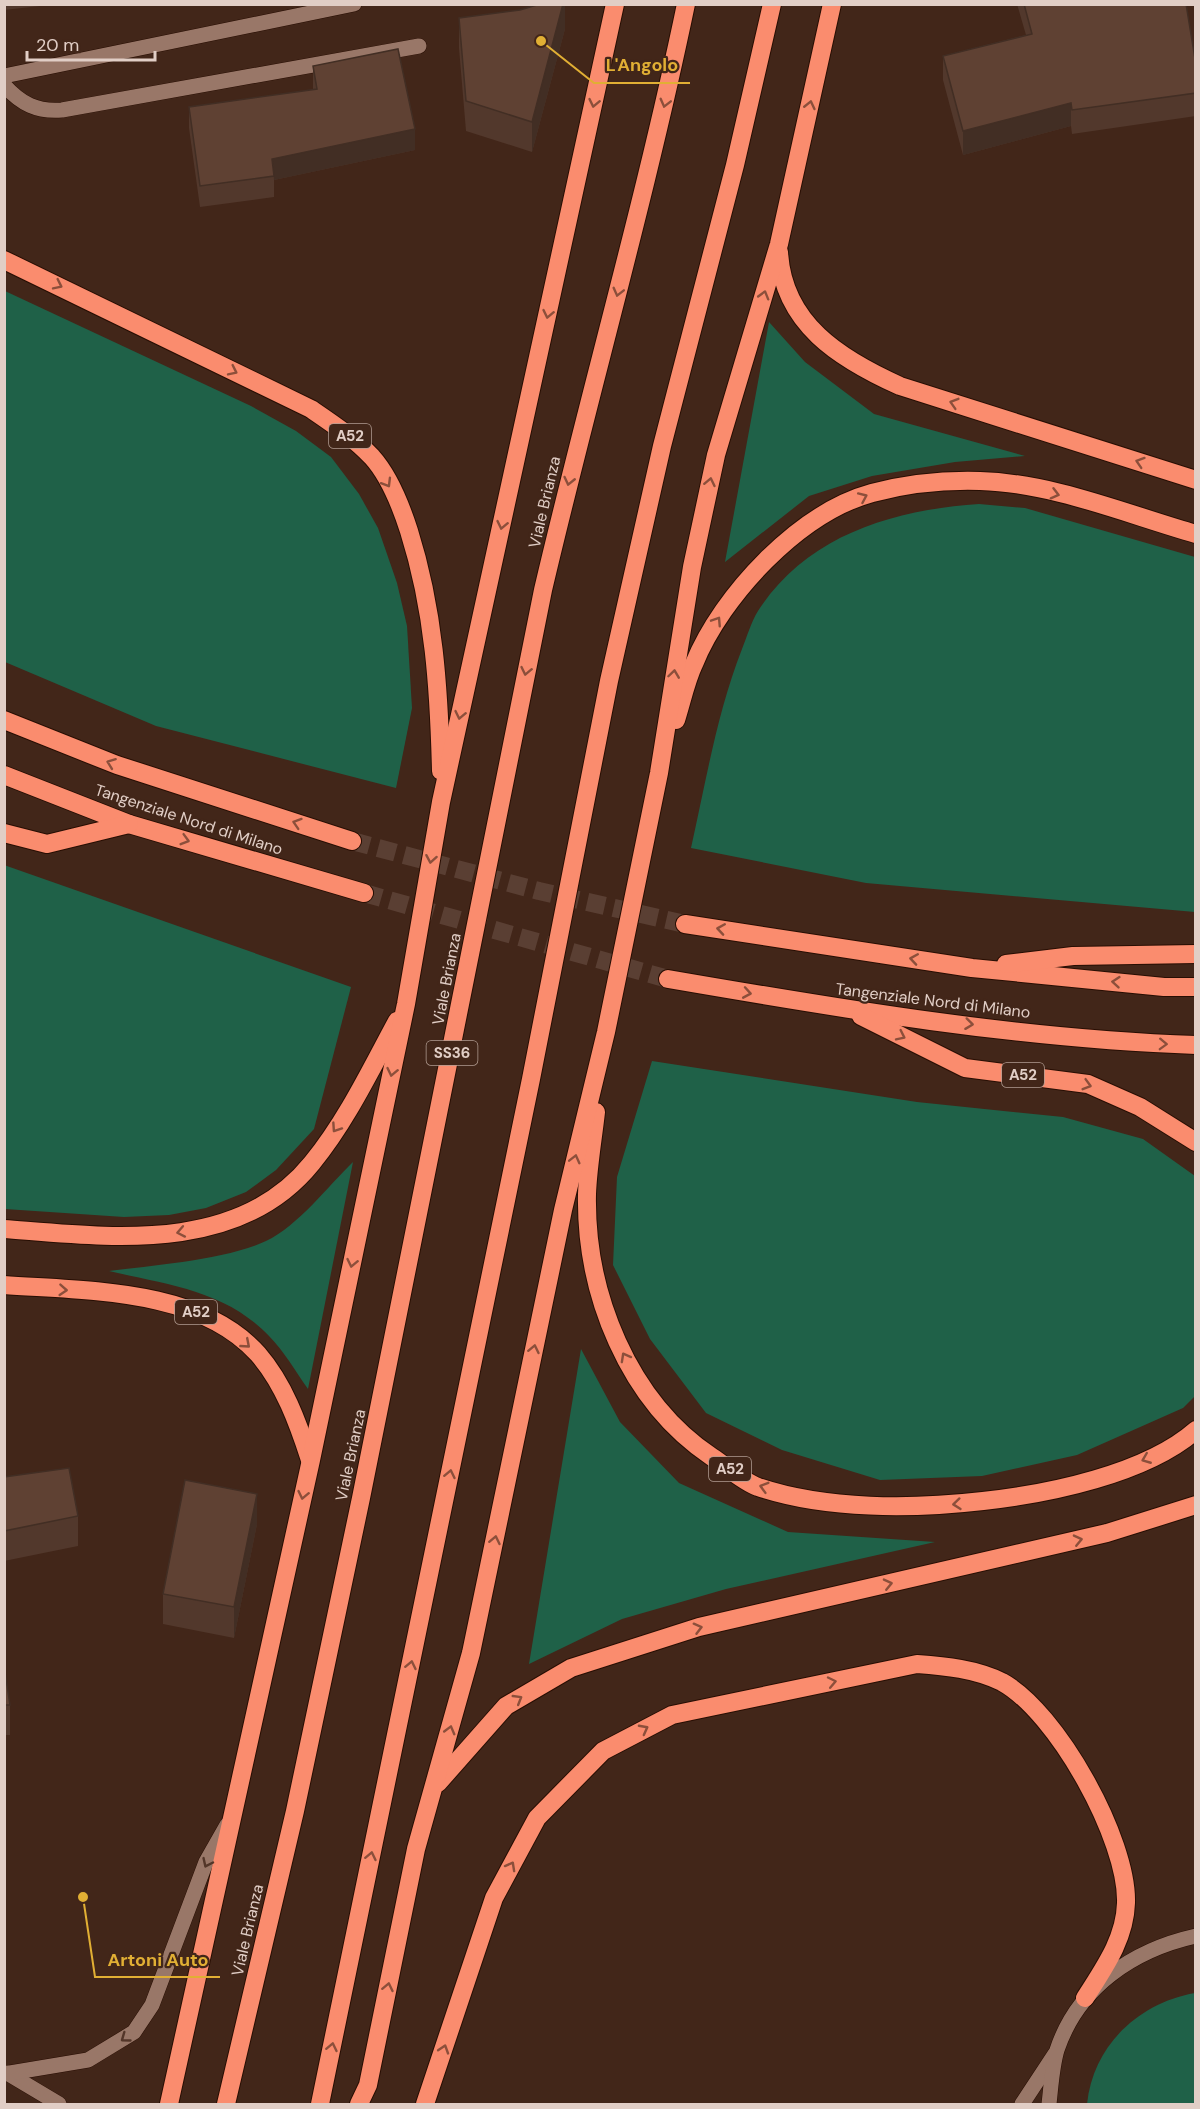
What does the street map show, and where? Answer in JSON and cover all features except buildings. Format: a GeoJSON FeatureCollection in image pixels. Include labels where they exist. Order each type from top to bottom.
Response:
{"type":"FeatureCollection","features":[{"type":"Feature","properties":{"kind":"highway"},"geometry":{"type":"LineString","coordinates":[[169,2104],[235,1812],[406,1004],[441,802],[615,4]]}},
{"type":"Feature","properties":{"kind":"highway","name":"Viale Brianza"},"geometry":{"type":"LineString","coordinates":[[226,2104],[295,1811],[359,1510],[543,590],[574,456],[669,84],[686,4]]}},
{"type":"Feature","properties":{"kind":"highway"},"geometry":{"type":"LineString","coordinates":[[320,2104],[531,1079],[609,681],[662,446],[735,165],[772,4]]}},
{"type":"Feature","properties":{"kind":"highway"},"geometry":{"type":"LineString","coordinates":[[359,2104],[368,2085],[416,1849],[471,1653],[563,1210],[606,1032],[659,773],[680,636],[714,466],[779,244],[832,4]]}},
{"type":"Feature","properties":{"kind":"highway"},"geometry":{"type":"LineString","coordinates":[[779,244],[780,270],[806,326],[830,347],[862,369],[900,386],[1196,480]]}},
{"type":"Feature","properties":{"kind":"highway","name":"A52"},"geometry":{"type":"LineString","coordinates":[[4,261],[311,409],[350,435],[374,459],[400,504],[419,563],[432,622],[439,693],[441,802]]}},
{"type":"Feature","properties":{"kind":"highway"},"geometry":{"type":"LineString","coordinates":[[659,773],[693,664],[713,625],[735,593],[773,552],[822,516],[871,493],[933,483],[981,481],[1022,486],[1196,534]]}},
{"type":"Feature","properties":{"kind":"highway","name":"Tangenziale Nord di Milano"},"geometry":{"type":"LineString","coordinates":[[4,720],[117,765],[352,841]]}},
{"type":"Feature","properties":{"kind":"highway","name":"Tangenziale Nord di Milano"},"geometry":{"type":"LineString","coordinates":[[4,775],[129,824],[364,893]]}},
{"type":"Feature","properties":{"kind":"highway"},"geometry":{"type":"LineString","coordinates":[[4,833],[47,844],[129,824]]}},
{"type":"Feature","properties":{"kind":"highway"},"geometry":{"type":"LineString","coordinates":[[685,924],[972,968],[1164,987],[1196,987]]}},
{"type":"Feature","properties":{"kind":"highway"},"geometry":{"type":"LineString","coordinates":[[972,968],[1073,956],[1196,954]]}},
{"type":"Feature","properties":{"kind":"highway","name":"Tangenziale Nord di Milano"},"geometry":{"type":"LineString","coordinates":[[668,979],[849,1010],[1122,1043],[1196,1045]]}},
{"type":"Feature","properties":{"kind":"highway"},"geometry":{"type":"LineString","coordinates":[[4,1229],[136,1238],[214,1225],[244,1216],[286,1190],[312,1163],[349,1109],[406,1004]]}},
{"type":"Feature","properties":{"kind":"highway","name":"A52"},"geometry":{"type":"LineString","coordinates":[[849,1010],[965,1068],[1088,1084],[1140,1107],[1196,1142]]}},
{"type":"Feature","properties":{"kind":"highway","name":"A52"},"geometry":{"type":"LineString","coordinates":[[606,1032],[587,1193],[589,1237],[595,1275],[618,1345],[648,1397],[691,1443],[756,1486],[823,1501],[929,1507],[1035,1495],[1109,1474],[1177,1446],[1196,1430]]}},
{"type":"Feature","properties":{"kind":"highway","name":"A52"},"geometry":{"type":"LineString","coordinates":[[4,1285],[122,1295],[188,1308],[229,1329],[258,1354],[294,1410],[310,1460]]}},
{"type":"Feature","properties":{"kind":"highway"},"geometry":{"type":"LineString","coordinates":[[434,1786],[506,1706],[571,1668],[699,1627],[1107,1533],[1196,1504]]}},
{"type":"Feature","properties":{"kind":"highway"},"geometry":{"type":"LineString","coordinates":[[425,2104],[494,1898],[537,1818],[603,1751],[672,1715],[917,1664],[956,1667],[1002,1682],[1047,1719],[1088,1784],[1120,1858],[1126,1903],[1118,1944],[1086,1998]]}},
{"type":"Feature","properties":{"kind":"street"},"geometry":{"type":"LineString","coordinates":[[4,76],[354,4]]}},
{"type":"Feature","properties":{"kind":"street"},"geometry":{"type":"LineString","coordinates":[[4,85],[31,108],[48,111],[62,110],[419,46]]}},
{"type":"Feature","properties":{"kind":"street"},"geometry":{"type":"LineString","coordinates":[[8,2073],[88,2060],[134,2031],[152,2005],[206,1862],[235,1812]]}},
{"type":"Feature","properties":{"kind":"street"},"geometry":{"type":"LineString","coordinates":[[1022,2104],[1057,2051],[1069,2024],[1086,1998],[1109,1974],[1138,1955],[1165,1943],[1196,1936]]}},
{"type":"Feature","properties":{"kind":"street"},"geometry":{"type":"LineString","coordinates":[[1048,2104],[1057,2051]]}},
{"type":"Feature","properties":{"kind":"street"},"geometry":{"type":"LineString","coordinates":[[8,2073],[59,2104]]}},
{"type":"Feature","properties":{"kind":"green space"},"geometry":{"type":"Polygon","coordinates":[[[5,291],[251,406],[296,431],[331,457],[359,494],[378,528],[397,583],[407,626],[412,708],[396,788],[156,726],[5,662],[5,291]]]}},
{"type":"Feature","properties":{"kind":"green space"},"geometry":{"type":"Polygon","coordinates":[[[769,322],[805,362],[874,414],[1025,456],[955,462],[872,476],[809,496],[725,562],[769,322]]]}},
{"type":"Feature","properties":{"kind":"green space"},"geometry":{"type":"Polygon","coordinates":[[[979,504],[1025,508],[1195,557],[1195,912],[866,883],[691,848],[713,747],[733,673],[758,611],[778,585],[801,563],[827,545],[855,531],[884,520],[915,513],[979,504]]]}},
{"type":"Feature","properties":{"kind":"green space"},"geometry":{"type":"Polygon","coordinates":[[[4,865],[351,987],[314,1129],[276,1170],[246,1192],[206,1208],[169,1215],[124,1217],[5,1209],[4,865]]]}},
{"type":"Feature","properties":{"kind":"green space"},"geometry":{"type":"Polygon","coordinates":[[[652,1061],[917,1102],[1063,1117],[1143,1139],[1195,1176],[1195,1396],[1183,1408],[1077,1455],[982,1476],[880,1480],[782,1450],[706,1413],[650,1339],[613,1265],[617,1177],[652,1061]]]}},
{"type":"Feature","properties":{"kind":"green space"},"geometry":{"type":"Polygon","coordinates":[[[353,1162],[308,1389],[269,1336],[234,1308],[195,1291],[109,1271],[231,1253],[266,1241],[290,1226],[353,1162]]]}},
{"type":"Feature","properties":{"kind":"green space"},"geometry":{"type":"Polygon","coordinates":[[[581,1349],[620,1422],[679,1483],[788,1532],[935,1542],[726,1589],[622,1619],[529,1664],[581,1349]]]}},
{"type":"Feature","properties":{"kind":"green space"},"geometry":{"type":"Polygon","coordinates":[[[1195,1993],[1195,2104],[1087,2104],[1098,2064],[1122,2030],[1155,2006],[1195,1993]]]}},
{"type":"Feature","properties":{"kind":"tunnel"},"geometry":{"type":"LineString","coordinates":[[352,841],[539,891],[685,924]]}},
{"type":"Feature","properties":{"kind":"tunnel"},"geometry":{"type":"LineString","coordinates":[[364,893],[668,979]]}},
{"type":"Feature","properties":{"kind":"place","name":"L'Angolo"},"geometry":{"type":"Point","coordinates":[541,41]}},
{"type":"Feature","properties":{"kind":"place","name":"Artoni Auto"},"geometry":{"type":"Point","coordinates":[83,1897]}}]}
